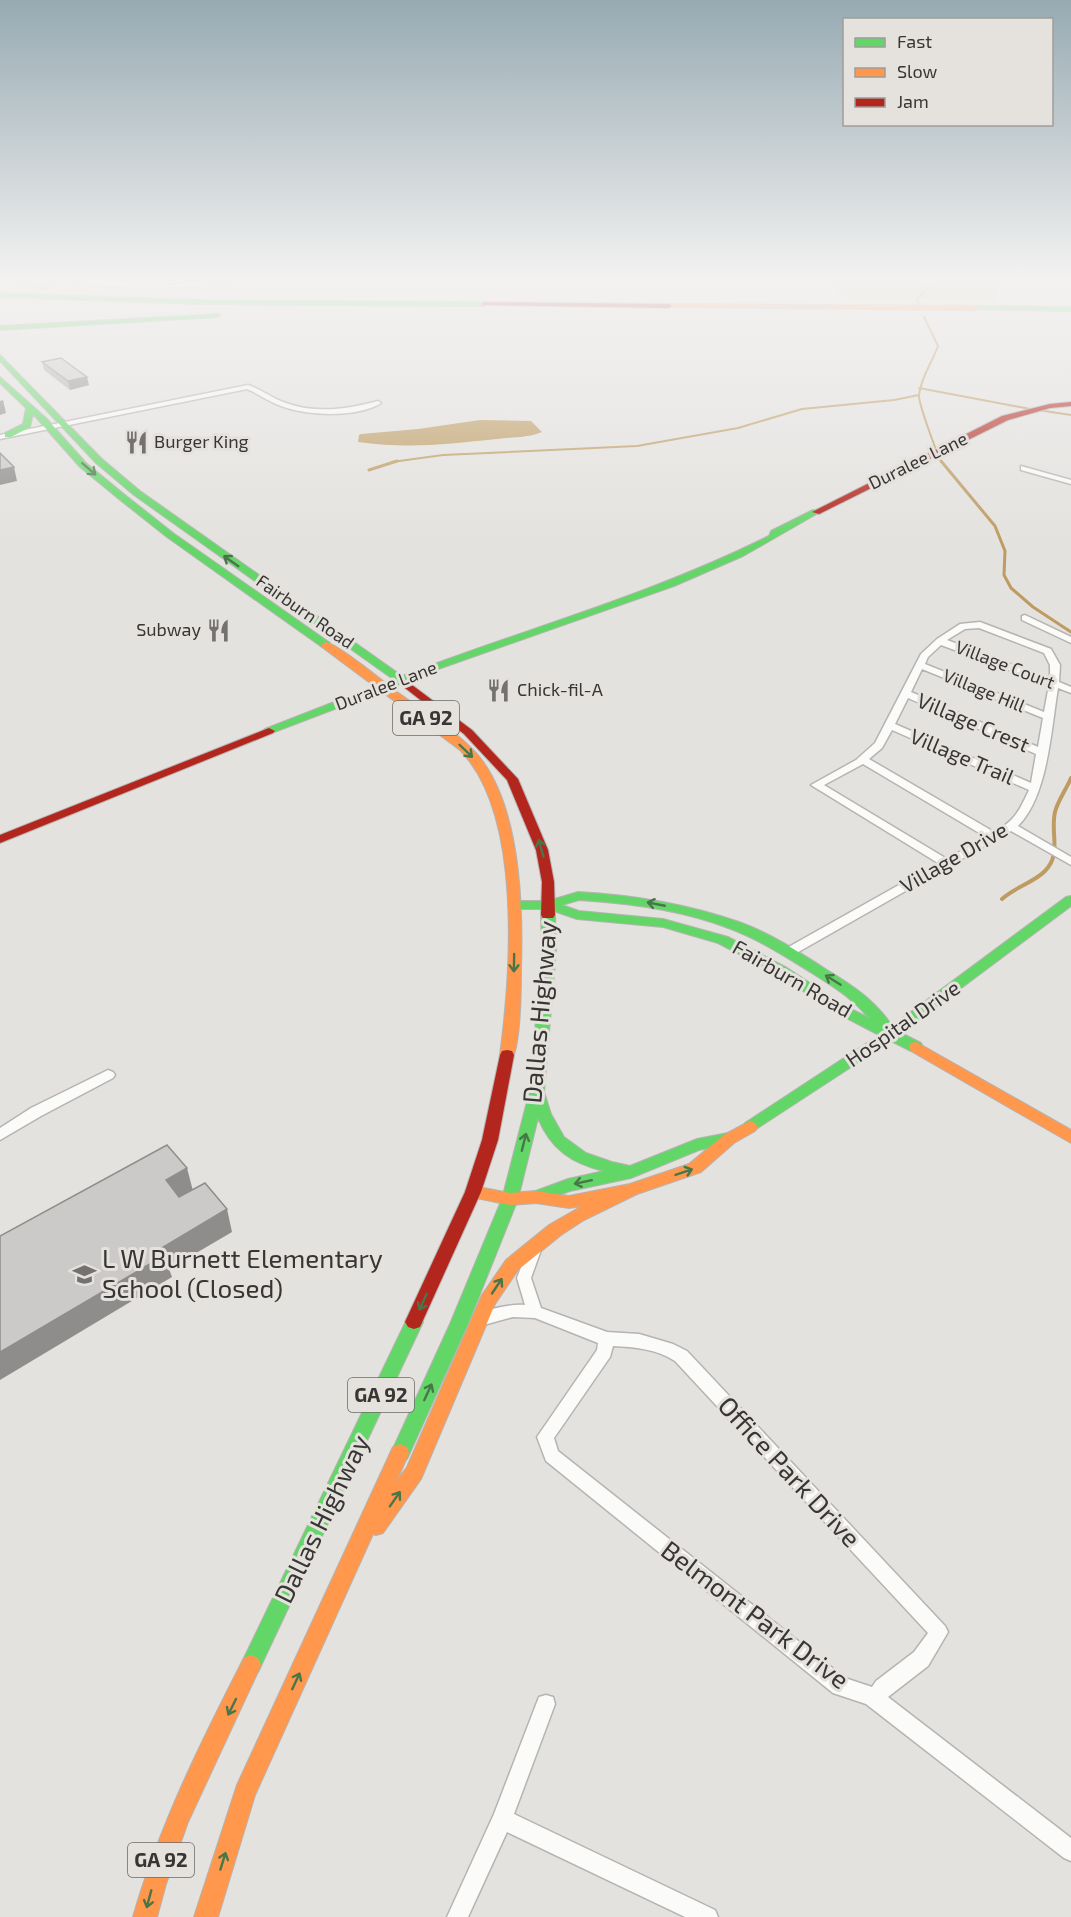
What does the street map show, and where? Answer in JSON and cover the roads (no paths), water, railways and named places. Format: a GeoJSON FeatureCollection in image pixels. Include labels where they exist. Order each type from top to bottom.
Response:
{"type":"FeatureCollection","features":[{"type":"Feature","properties":{"kind":"main road","name":"Fairburn Road"},"geometry":{"type":"LineString","coordinates":[[10,367],[99,461],[153,506],[458,722],[512,779],[543,850],[549,905]]}},
{"type":"Feature","properties":{"kind":"main road","name":"Fairburn Road"},"geometry":{"type":"LineString","coordinates":[[0,379],[30,407],[83,465],[170,535],[252,590],[384,686],[455,740],[476,761],[487,779],[505,832],[514,905],[549,905],[578,896],[647,902],[736,926],[789,952],[857,995],[892,1033]]}},
{"type":"Feature","properties":{"kind":"main road","name":"Duralee Lane"},"geometry":{"type":"LineString","coordinates":[[0,839],[384,686],[478,651],[624,603],[736,559],[773,537],[774,533],[1005,418],[1041,408],[1071,406]]}},
{"type":"Feature","properties":{"kind":"main road"},"geometry":{"type":"LineString","coordinates":[[4,436],[27,425],[30,407]]}},
{"type":"Feature","properties":{"kind":"main road","name":"Hospital Drive"},"geometry":{"type":"LineString","coordinates":[[473,1192],[510,1199],[536,1197],[569,1202],[631,1190],[694,1168],[729,1139],[765,1119],[892,1033],[1071,900]]}},
{"type":"Feature","properties":{"kind":"main road","name":"Dallas Highway"},"geometry":{"type":"LineString","coordinates":[[145,1917],[155,1876],[172,1829],[392,1371],[473,1192],[490,1140],[507,1053],[513,997],[514,905]]}},
{"type":"Feature","properties":{"kind":"main road","name":"Fairburn Road"},"geometry":{"type":"LineString","coordinates":[[549,905],[578,915],[663,923],[711,936],[747,951],[840,1009],[892,1033],[1071,1137]]}},
{"type":"Feature","properties":{"kind":"main road","name":"Dallas Highway"},"geometry":{"type":"LineString","coordinates":[[206,1917],[245,1793],[459,1324],[510,1199],[537,1090],[549,949],[549,905]]}},
{"type":"Feature","properties":{"kind":"main road"},"geometry":{"type":"LineString","coordinates":[[537,1090],[546,1124],[558,1142],[586,1162],[631,1172]]}},
{"type":"Feature","properties":{"kind":"main road","name":"Hospital Drive"},"geometry":{"type":"LineString","coordinates":[[536,1197],[568,1185],[631,1172],[697,1145],[729,1139]]}},
{"type":"Feature","properties":{"kind":"main road"},"geometry":{"type":"LineString","coordinates":[[350,1564],[414,1473],[488,1300],[512,1265],[578,1215],[631,1190]]}},
{"type":"Feature","properties":{"kind":"street"},"geometry":{"type":"LineString","coordinates":[[4,436],[248,387],[282,404],[297,408],[341,411],[378,403]]}},
{"type":"Feature","properties":{"kind":"street"},"geometry":{"type":"LineString","coordinates":[[1024,468],[1071,482]]}},
{"type":"Feature","properties":{"kind":"street"},"geometry":{"type":"LineString","coordinates":[[1025,618],[1071,640]]}},
{"type":"Feature","properties":{"kind":"street","name":"Village Drive"},"geometry":{"type":"LineString","coordinates":[[789,952],[994,837],[1011,827],[1022,816],[1035,789],[1054,684],[1055,665],[1048,651],[980,625],[963,626],[940,641]]}},
{"type":"Feature","properties":{"kind":"street"},"geometry":{"type":"LineString","coordinates":[[940,641],[919,664],[889,725],[887,735],[863,760],[816,786],[946,863]]}},
{"type":"Feature","properties":{"kind":"street","name":"Village Court"},"geometry":{"type":"LineString","coordinates":[[940,641],[1071,690]]}},
{"type":"Feature","properties":{"kind":"street","name":"Village Hill"},"geometry":{"type":"LineString","coordinates":[[919,664],[1048,717]]}},
{"type":"Feature","properties":{"kind":"street","name":"Village Crest"},"geometry":{"type":"LineString","coordinates":[[905,693],[1041,752]]}},
{"type":"Feature","properties":{"kind":"street","name":"Village Trail"},"geometry":{"type":"LineString","coordinates":[[889,725],[1035,789]]}},
{"type":"Feature","properties":{"kind":"street"},"geometry":{"type":"LineString","coordinates":[[863,760],[994,837]]}},
{"type":"Feature","properties":{"kind":"street"},"geometry":{"type":"LineString","coordinates":[[1011,827],[1071,862]]}},
{"type":"Feature","properties":{"kind":"street"},"geometry":{"type":"LineString","coordinates":[[0,1135],[36,1112],[108,1075]]}},
{"type":"Feature","properties":{"kind":"street"},"geometry":{"type":"LineString","coordinates":[[535,1246],[524,1278],[535,1312]]}},
{"type":"Feature","properties":{"kind":"street","name":"Office Park Drive"},"geometry":{"type":"LineString","coordinates":[[480,1319],[513,1311],[535,1312],[607,1339],[639,1341],[673,1351],[681,1356],[939,1632],[921,1659],[883,1688],[875,1699]]}},
{"type":"Feature","properties":{"kind":"street","name":"Belmont Park Drive"},"geometry":{"type":"LineString","coordinates":[[607,1339],[604,1352],[545,1437],[552,1456],[840,1686],[875,1699],[1071,1851]]}},
{"type":"Feature","properties":{"kind":"street"},"geometry":{"type":"LineString","coordinates":[[457,1917],[502,1819],[546,1704]]}},
{"type":"Feature","properties":{"kind":"street"},"geometry":{"type":"LineString","coordinates":[[502,1819],[708,1917]]}},
{"type":"Feature","properties":{"kind":"waterway"},"geometry":{"type":"LineString","coordinates":[[921,388],[928,367]]}},
{"type":"Feature","properties":{"kind":"waterway"},"geometry":{"type":"LineString","coordinates":[[919,395],[921,388]]}},
{"type":"Feature","properties":{"kind":"waterway"},"geometry":{"type":"LineString","coordinates":[[921,388],[1030,409]]}},
{"type":"Feature","properties":{"kind":"waterway"},"geometry":{"type":"LineString","coordinates":[[395,462],[443,455],[637,446],[738,428],[802,409],[894,400],[919,395]]}},
{"type":"Feature","properties":{"kind":"waterway"},"geometry":{"type":"LineString","coordinates":[[919,395],[928,428],[942,462]]}},
{"type":"Feature","properties":{"kind":"waterway"},"geometry":{"type":"LineString","coordinates":[[1038,410],[1071,415]]}},
{"type":"Feature","properties":{"kind":"waterway"},"geometry":{"type":"LineString","coordinates":[[941,461],[995,526],[1005,551],[1004,575],[1011,588],[1033,607],[1071,632]]}},
{"type":"Feature","properties":{"kind":"waterway"},"geometry":{"type":"LineString","coordinates":[[369,470],[395,462]]}},
{"type":"Feature","properties":{"kind":"waterway"},"geometry":{"type":"LineString","coordinates":[[1002,899],[1040,875],[1050,864],[1054,850],[1055,812],[1071,778]]}},
{"type":"Feature","properties":{"kind":"place","name":"Burger King"},"geometry":{"type":"Point","coordinates":[136,442]}},
{"type":"Feature","properties":{"kind":"place","name":"Subway"},"geometry":{"type":"Point","coordinates":[219,630]}},
{"type":"Feature","properties":{"kind":"place","name":"Chick-fil-A"},"geometry":{"type":"Point","coordinates":[499,690]}},
{"type":"Feature","properties":{"kind":"place","name":"L W Burnett Elementary School (Closed)"},"geometry":{"type":"Point","coordinates":[84,1274]}}]}
